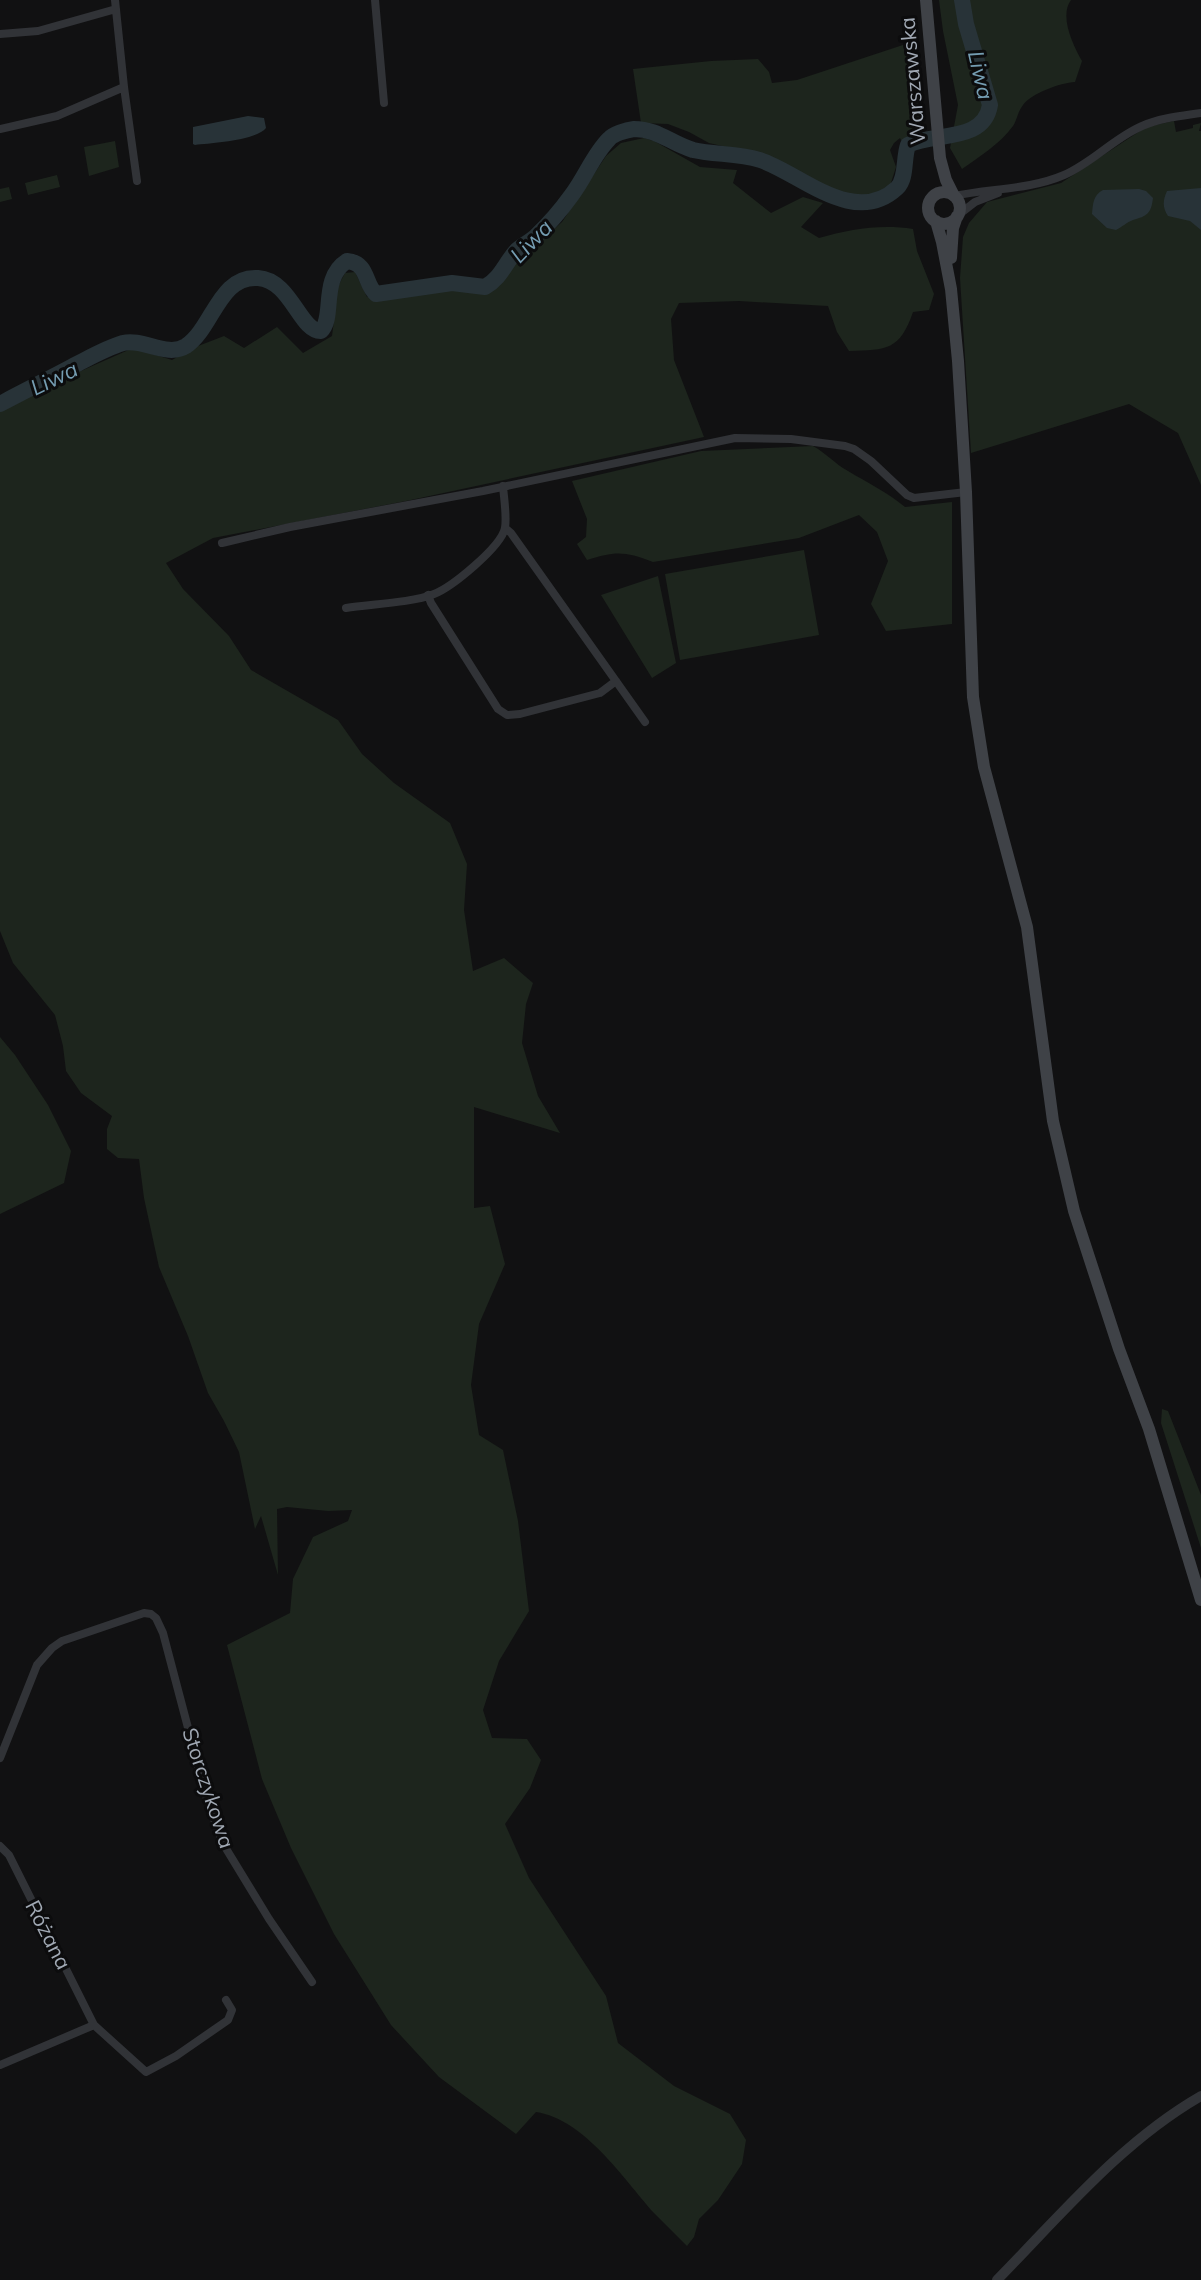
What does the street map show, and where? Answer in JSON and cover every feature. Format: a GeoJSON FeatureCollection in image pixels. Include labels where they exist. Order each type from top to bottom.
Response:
{"type":"FeatureCollection","features":[{"type":"Feature","properties":{"kind":"main road","name":"Warszawska"},"geometry":{"type":"LineString","coordinates":[[926,0],[940,158]]}},
{"type":"Feature","properties":{"kind":"main road"},"geometry":{"type":"LineString","coordinates":[[940,158],[934,195],[929,209],[936,221],[951,289]]}},
{"type":"Feature","properties":{"kind":"main road"},"geometry":{"type":"LineString","coordinates":[[940,158],[946,180],[960,205],[951,242],[951,289],[966,492],[973,697],[984,768],[1031,948],[1056,1141],[1074,1211],[1119,1349],[1149,1429],[1201,1600]]}},
{"type":"Feature","properties":{"kind":"main road"},"geometry":{"type":"LineString","coordinates":[[934,195],[945,192],[954,196]]}},
{"type":"Feature","properties":{"kind":"main road"},"geometry":{"type":"LineString","coordinates":[[936,221],[945,223],[957,216]]}},
{"type":"Feature","properties":{"kind":"street"},"geometry":{"type":"LineString","coordinates":[[375,0],[384,103]]}},
{"type":"Feature","properties":{"kind":"street"},"geometry":{"type":"LineString","coordinates":[[0,34],[38,32],[116,4],[137,182]]}},
{"type":"Feature","properties":{"kind":"street"},"geometry":{"type":"LineString","coordinates":[[0,129],[57,116],[124,87]]}},
{"type":"Feature","properties":{"kind":"street"},"geometry":{"type":"LineString","coordinates":[[954,196],[1004,190],[1065,175],[1140,126],[1201,113]]}},
{"type":"Feature","properties":{"kind":"street"},"geometry":{"type":"LineString","coordinates":[[957,216],[975,202],[1004,190]]}},
{"type":"Feature","properties":{"kind":"street"},"geometry":{"type":"LineString","coordinates":[[222,543],[290,527],[503,486],[714,441],[759,437],[814,441],[854,449],[907,495],[914,498],[966,492]]}},
{"type":"Feature","properties":{"kind":"street"},"geometry":{"type":"LineString","coordinates":[[346,608],[435,593],[482,560],[499,540],[505,528],[503,486]]}},
{"type":"Feature","properties":{"kind":"street"},"geometry":{"type":"LineString","coordinates":[[505,528],[511,533],[645,722]]}},
{"type":"Feature","properties":{"kind":"street"},"geometry":{"type":"LineString","coordinates":[[428,595],[498,708],[507,716],[600,693],[616,681]]}},
{"type":"Feature","properties":{"kind":"street","name":"Storczykowa"},"geometry":{"type":"LineString","coordinates":[[0,1758],[37,1665],[52,1648],[62,1641],[144,1613],[151,1614],[156,1618],[163,1633],[206,1796],[222,1842],[269,1919],[312,1982]]}},
{"type":"Feature","properties":{"kind":"street","name":"Różana"},"geometry":{"type":"LineString","coordinates":[[0,1846],[9,1856],[94,2025],[146,2072],[176,2056],[228,2020],[232,2010],[226,2000]]}},
{"type":"Feature","properties":{"kind":"street"},"geometry":{"type":"LineString","coordinates":[[0,2065],[94,2025]]}},
{"type":"Feature","properties":{"kind":"street"},"geometry":{"type":"LineString","coordinates":[[997,2280],[1108,2166],[1152,2129],[1201,2096]]}},
{"type":"Feature","properties":{"kind":"shaded area"},"geometry":{"type":"Polygon","coordinates":[[[939,0],[1071,0],[1066,14],[1067,22],[1071,39],[1082,61],[1075,82],[1047,89],[1033,96],[1021,107],[1008,133],[962,169],[950,148],[958,105],[939,0]]]}},
{"type":"Feature","properties":{"kind":"shaded area"},"geometry":{"type":"Polygon","coordinates":[[[912,42],[922,137],[903,144],[900,138],[894,143],[890,150],[896,167],[890,186],[865,198],[834,193],[779,166],[765,156],[709,143],[668,124],[641,123],[633,69],[758,59],[769,72],[772,83],[797,80],[912,42]]]}},
{"type":"Feature","properties":{"kind":"shaded area"},"geometry":{"type":"Polygon","coordinates":[[[248,116],[264,118],[266,128],[243,139],[193,144],[193,127],[248,116]]]}},
{"type":"Feature","properties":{"kind":"shaded area"},"geometry":{"type":"Polygon","coordinates":[[[1174,121],[1176,132],[1193,128],[1193,125],[1201,123],[1199,131],[1201,131],[1201,485],[1178,433],[1129,404],[971,453],[960,278],[963,237],[969,223],[987,202],[1061,183],[1146,127],[1174,121]]]}},
{"type":"Feature","properties":{"kind":"shaded area"},"geometry":{"type":"Polygon","coordinates":[[[644,138],[654,141],[700,167],[737,170],[733,183],[771,213],[803,197],[823,203],[801,227],[819,238],[866,228],[913,229],[917,251],[934,294],[929,310],[913,312],[903,334],[890,345],[873,350],[849,351],[837,332],[828,306],[739,301],[679,303],[671,319],[674,360],[704,437],[406,501],[213,538],[166,563],[183,589],[229,636],[251,670],[338,720],[362,754],[394,783],[450,823],[467,864],[464,910],[473,971],[504,958],[533,983],[526,1004],[522,1043],[538,1096],[560,1133],[474,1107],[474,1208],[490,1206],[505,1264],[479,1324],[471,1385],[479,1435],[503,1450],[518,1521],[529,1611],[499,1661],[483,1710],[492,1738],[527,1739],[541,1760],[530,1788],[505,1824],[529,1878],[606,1996],[618,2043],[674,2086],[730,2114],[746,2140],[742,2164],[718,2200],[699,2219],[694,2237],[687,2246],[654,2213],[601,2152],[570,2126],[554,2117],[536,2112],[516,2134],[439,2077],[391,2025],[334,1934],[291,1848],[262,1779],[227,1645],[290,1613],[293,1579],[313,1537],[348,1521],[352,1510],[328,1511],[287,1507],[277,1509],[278,1575],[261,1516],[255,1529],[239,1452],[208,1393],[188,1336],[159,1267],[144,1198],[139,1159],[118,1158],[107,1149],[107,1129],[112,1116],[81,1093],[66,1071],[63,1046],[55,1015],[13,963],[0,931],[0,405],[133,348],[172,360],[193,348],[224,336],[244,348],[277,327],[303,353],[332,336],[336,290],[345,273],[355,272],[367,297],[408,296],[446,290],[478,293],[506,276],[518,257],[535,246],[562,222],[606,156],[621,143],[644,138]]]}},
{"type":"Feature","properties":{"kind":"shaded area"},"geometry":{"type":"Polygon","coordinates":[[[115,141],[119,167],[89,176],[84,147],[115,141]]]}},
{"type":"Feature","properties":{"kind":"shaded area"},"geometry":{"type":"Polygon","coordinates":[[[57,175],[60,187],[28,195],[25,183],[57,175]]]}},
{"type":"Feature","properties":{"kind":"shaded area"},"geometry":{"type":"Polygon","coordinates":[[[9,187],[12,199],[0,202],[0,189],[9,187]]]}},
{"type":"Feature","properties":{"kind":"shaded area"},"geometry":{"type":"Polygon","coordinates":[[[1201,188],[1201,230],[1190,221],[1168,216],[1164,204],[1167,191],[1201,188]]]}},
{"type":"Feature","properties":{"kind":"shaded area"},"geometry":{"type":"Polygon","coordinates":[[[1139,189],[1146,191],[1153,198],[1151,208],[1145,216],[1116,230],[1107,228],[1092,214],[1095,197],[1103,190],[1139,189]]]}},
{"type":"Feature","properties":{"kind":"shaded area"},"geometry":{"type":"Polygon","coordinates":[[[813,446],[905,507],[952,502],[952,624],[886,631],[871,604],[888,561],[877,532],[859,515],[799,538],[653,562],[620,554],[587,560],[577,544],[586,537],[587,519],[572,481],[701,451],[813,446]]]}},
{"type":"Feature","properties":{"kind":"shaded area"},"geometry":{"type":"Polygon","coordinates":[[[804,550],[819,635],[680,660],[665,574],[804,550]]]}},
{"type":"Feature","properties":{"kind":"shaded area"},"geometry":{"type":"Polygon","coordinates":[[[658,576],[676,663],[652,678],[601,595],[658,576]]]}},
{"type":"Feature","properties":{"kind":"shaded area"},"geometry":{"type":"Polygon","coordinates":[[[0,1037],[15,1055],[48,1105],[71,1151],[64,1183],[0,1214],[0,1037]]]}},
{"type":"Feature","properties":{"kind":"shaded area"},"geometry":{"type":"Polygon","coordinates":[[[1162,1409],[1168,1411],[1201,1495],[1201,1548],[1161,1423],[1162,1409]]]}},
{"type":"Feature","properties":{"kind":"waterway","name":"Liwa"},"geometry":{"type":"LineString","coordinates":[[0,404],[98,353],[123,343],[139,343],[171,350],[186,346],[195,338],[225,293],[245,279],[258,278],[279,287],[307,323],[321,331],[327,317],[334,277],[347,261],[363,270],[376,294],[452,283],[485,287],[499,275],[517,250],[535,237],[559,212],[609,139],[627,130],[650,131],[693,150],[760,160],[827,194],[845,200],[863,202],[880,199],[900,184],[904,174],[908,145],[968,131],[986,117],[990,105],[966,24],[962,0]]}}]}
